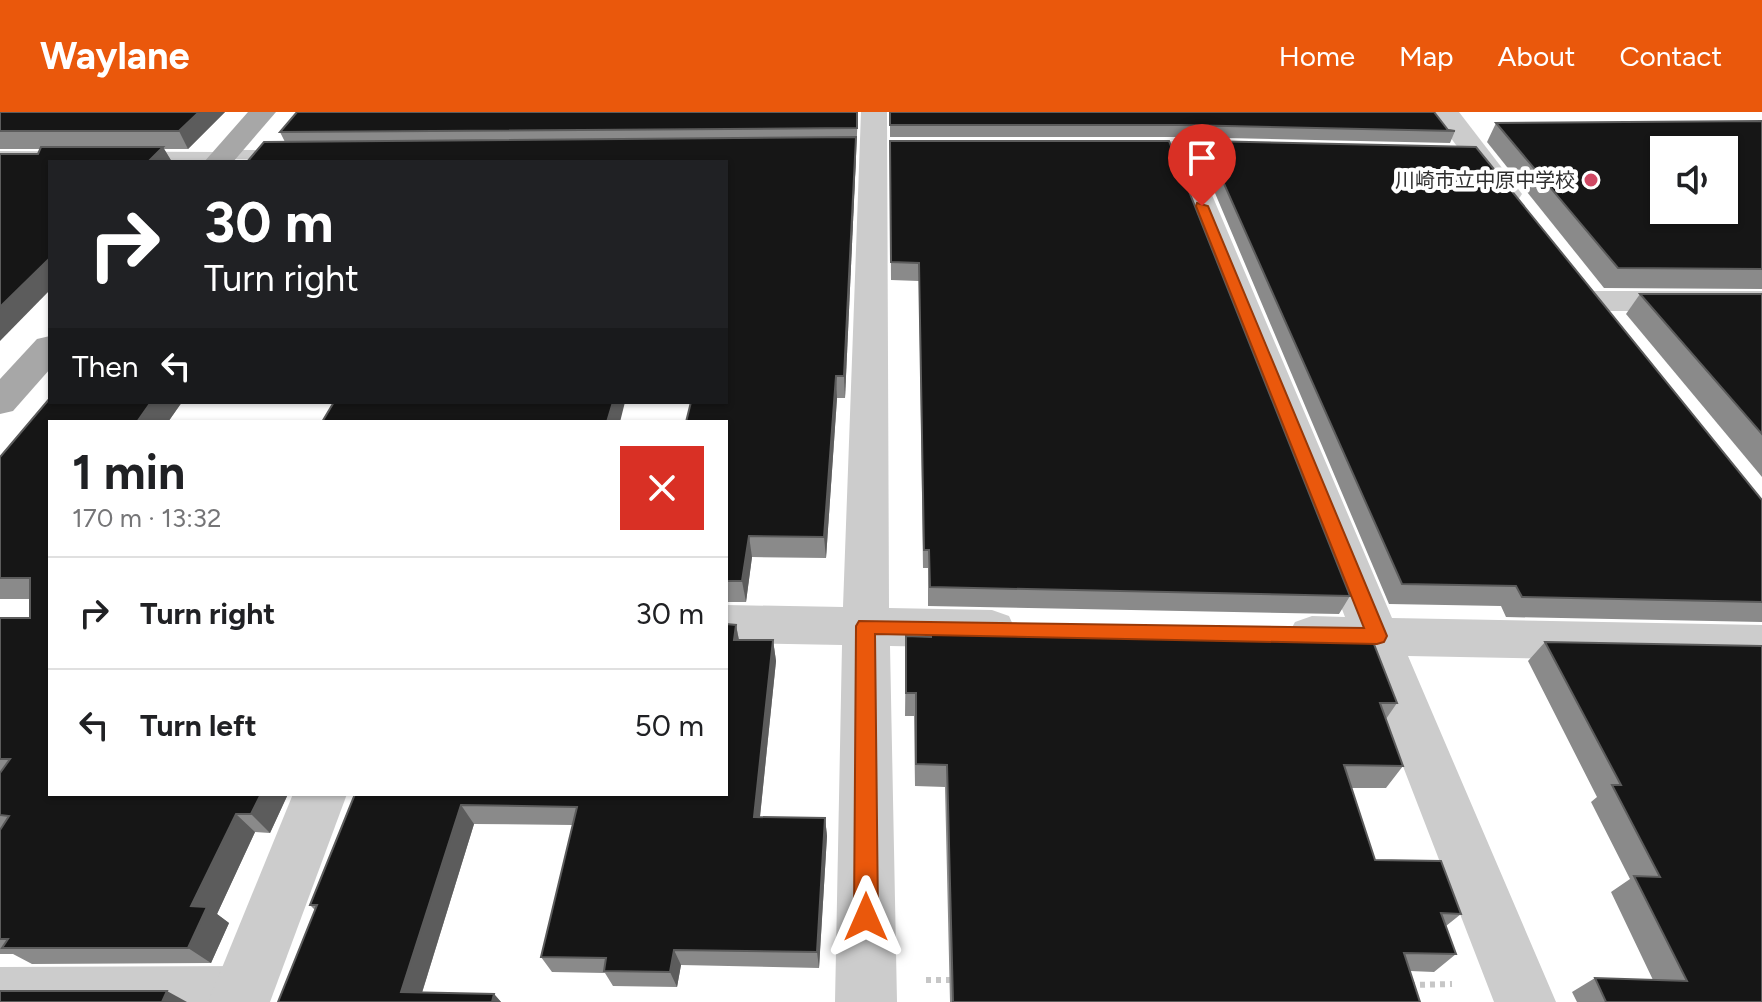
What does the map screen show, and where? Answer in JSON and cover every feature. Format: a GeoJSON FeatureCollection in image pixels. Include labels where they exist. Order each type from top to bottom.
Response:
{"type":"FeatureCollection","features":[{"type":"Feature","properties":{"kind":"main road"},"geometry":{"type":"LineString","coordinates":[[220,159],[263,112]]}},
{"type":"Feature","properties":{"kind":"main road"},"geometry":{"type":"LineString","coordinates":[[0,402],[48,349]]}},
{"type":"Feature","properties":{"kind":"street"},"geometry":{"type":"LineString","coordinates":[[1445,112],[1529,221]]}},
{"type":"Feature","properties":{"kind":"street"},"geometry":{"type":"LineString","coordinates":[[866,990],[866,626],[876,141]]}},
{"type":"Feature","properties":{"kind":"street"},"geometry":{"type":"LineString","coordinates":[[1177,149],[1521,992]]}},
{"type":"Feature","properties":{"kind":"street"},"geometry":{"type":"LineString","coordinates":[[1445,155],[1476,155]]}},
{"type":"Feature","properties":{"kind":"street"},"geometry":{"type":"LineString","coordinates":[[0,160],[220,159]]}},
{"type":"Feature","properties":{"kind":"street"},"geometry":{"type":"LineString","coordinates":[[1623,338],[1584,289],[1762,301]]}},
{"type":"Feature","properties":{"kind":"street"},"geometry":{"type":"LineString","coordinates":[[728,624],[1031,630]]}},
{"type":"Feature","properties":{"kind":"street"},"geometry":{"type":"LineString","coordinates":[[1267,634],[1762,644]]}},
{"type":"Feature","properties":{"kind":"street"},"geometry":{"type":"LineString","coordinates":[[243,993],[319,796]]}},
{"type":"Feature","properties":{"kind":"lane"},"geometry":{"type":"LineString","coordinates":[[220,159],[300,155]]}},
{"type":"Feature","properties":{"kind":"lane"},"geometry":{"type":"LineString","coordinates":[[0,985],[243,993]]}},
{"type":"Feature","properties":{"kind":"path"},"geometry":{"type":"LineString","coordinates":[[866,990],[958,981]]}},
{"type":"Feature","properties":{"kind":"path"},"geometry":{"type":"LineString","coordinates":[[1408,985],[1521,992]]}},
{"type":"Feature","properties":{"kind":"building"},"geometry":{"type":"Polygon","coordinates":[[[0,112],[199,112],[179,131],[0,131],[0,112]]]}},
{"type":"Feature","properties":{"kind":"building"},"geometry":{"type":"Polygon","coordinates":[[[297,112],[857,112],[857,128],[280,132],[297,112]]]}},
{"type":"Feature","properties":{"kind":"building"},"geometry":{"type":"Polygon","coordinates":[[[890,112],[1434,112],[1448,130],[1455,131],[1181,125],[890,125],[890,112]]]}},
{"type":"Feature","properties":{"kind":"building","name":"川崎市立中原中学校"},"geometry":{"type":"Polygon","coordinates":[[[1762,121],[1762,269],[1618,268],[1496,123],[1762,121]]]}},
{"type":"Feature","properties":{"kind":"building"},"geometry":{"type":"Polygon","coordinates":[[[856,137],[844,376],[836,376],[824,537],[749,536],[742,581],[728,581],[728,420],[686,420],[690,404],[728,404],[728,160],[249,160],[264,142],[856,137]]]}},
{"type":"Feature","properties":{"kind":"building"},"geometry":{"type":"Polygon","coordinates":[[[890,141],[1169,141],[1350,596],[930,587],[929,550],[924,550],[919,263],[891,262],[890,141]]]}},
{"type":"Feature","properties":{"kind":"building"},"geometry":{"type":"Polygon","coordinates":[[[1205,141],[1476,147],[1762,500],[1762,602],[1522,597],[1516,586],[1402,584],[1205,141]]]}},
{"type":"Feature","properties":{"kind":"building"},"geometry":{"type":"Polygon","coordinates":[[[41,147],[163,147],[150,160],[48,160],[48,260],[0,307],[0,154],[38,154],[41,147]]]}},
{"type":"Feature","properties":{"kind":"building"},"geometry":{"type":"Polygon","coordinates":[[[1640,294],[1762,294],[1762,434],[1640,294]]]}},
{"type":"Feature","properties":{"kind":"building"},"geometry":{"type":"Polygon","coordinates":[[[48,400],[48,404],[150,404],[138,420],[48,420],[48,796],[260,796],[251,814],[236,814],[191,906],[207,907],[188,948],[2,948],[8,939],[0,939],[0,830],[9,816],[0,815],[0,773],[10,759],[0,759],[0,618],[30,618],[30,578],[0,578],[0,457],[48,400]]]}},
{"type":"Feature","properties":{"kind":"building"},"geometry":{"type":"Polygon","coordinates":[[[333,404],[612,404],[608,420],[323,420],[333,404]]]}},
{"type":"Feature","properties":{"kind":"building"},"geometry":{"type":"Polygon","coordinates":[[[728,624],[736,625],[734,640],[773,640],[754,817],[825,818],[817,952],[674,950],[670,972],[604,971],[606,958],[541,957],[577,807],[461,805],[401,992],[494,994],[492,1002],[278,1002],[317,905],[310,905],[354,796],[728,796],[728,624]]]}},
{"type":"Feature","properties":{"kind":"building"},"geometry":{"type":"Polygon","coordinates":[[[931,626],[1370,634],[1397,703],[1380,703],[1403,766],[1344,765],[1375,860],[1441,861],[1461,914],[1441,913],[1456,954],[1404,953],[1420,1002],[953,1002],[947,765],[916,764],[916,693],[906,693],[906,636],[931,637],[931,626]]]}},
{"type":"Feature","properties":{"kind":"building"},"geometry":{"type":"Polygon","coordinates":[[[1545,642],[1762,646],[1762,1002],[1606,1002],[1595,978],[1687,981],[1634,876],[1660,877],[1612,785],[1621,785],[1545,642]]]}},
{"type":"Feature","properties":{"kind":"building"},"geometry":{"type":"Polygon","coordinates":[[[0,991],[167,991],[162,1002],[0,1002],[0,991]]]}},
{"type":"Feature","properties":{"kind":"place","name":"川崎市立中原中学校"},"geometry":{"type":"Point","coordinates":[1591,180]}},
{"type":"Feature","properties":{"kind":"route"},"geometry":{"type":"LineString","coordinates":[[866,917],[866,626],[1377,636],[1202,206]]}}]}
